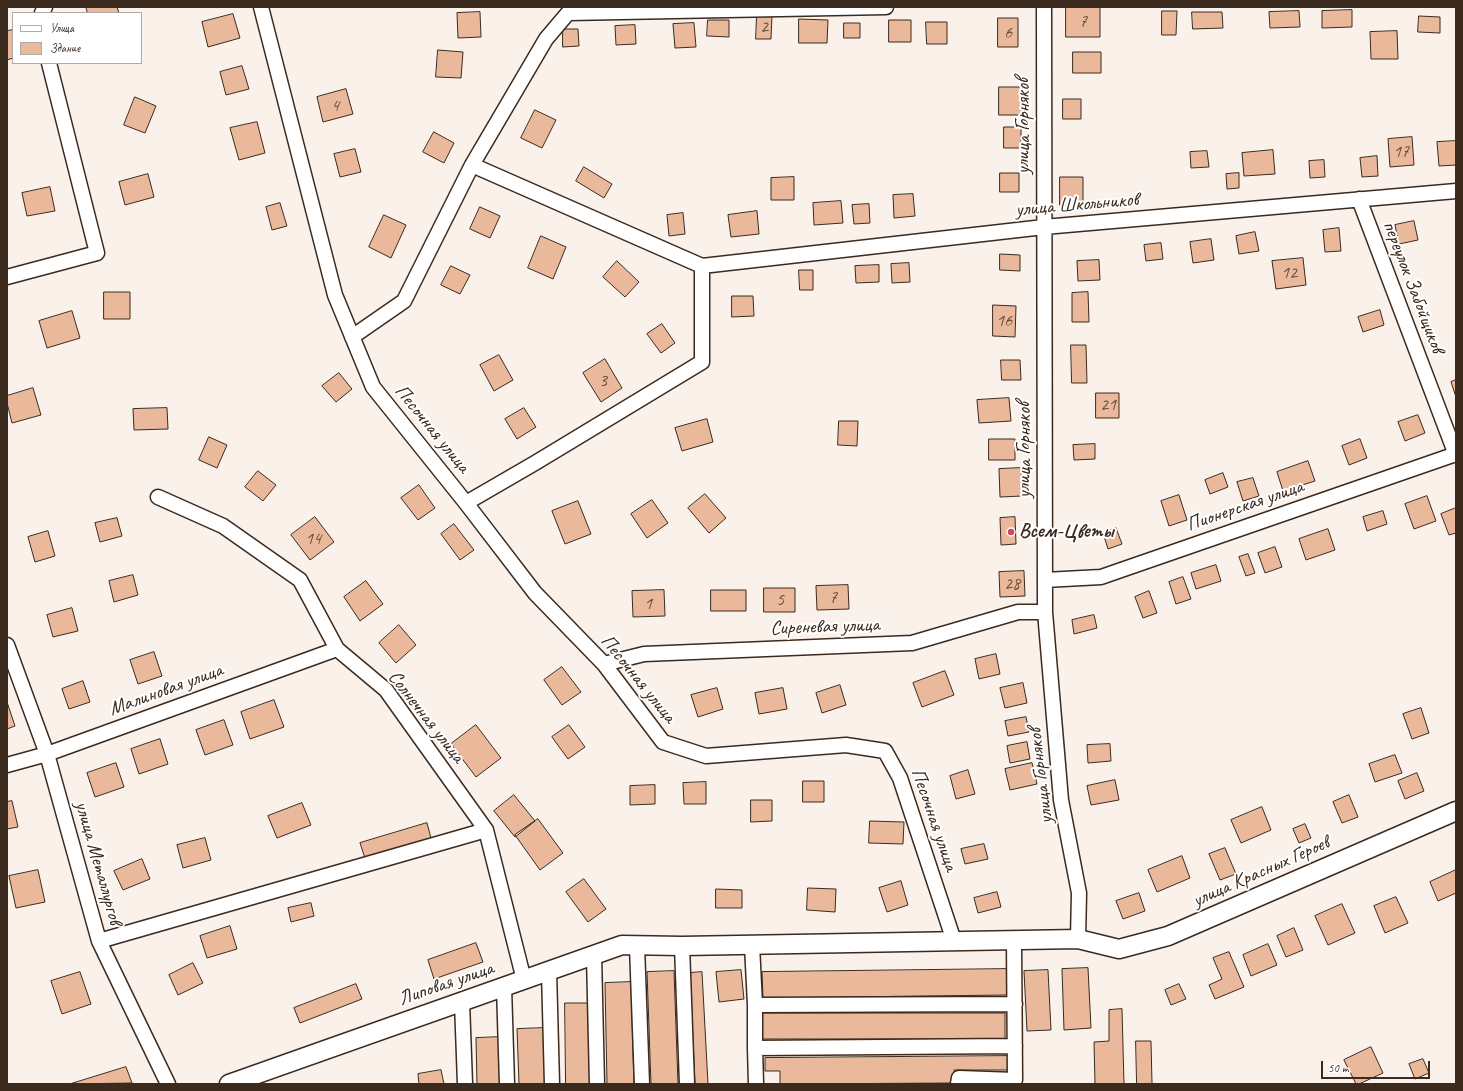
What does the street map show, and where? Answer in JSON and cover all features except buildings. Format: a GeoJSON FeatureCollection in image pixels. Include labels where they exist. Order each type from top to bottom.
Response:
{"type":"FeatureCollection","features":[{"type":"Feature","properties":{"kind":"main road","name":"улица Красных Героев"},"geometry":{"type":"LineString","coordinates":[[954,941],[1078,939],[1119,949],[1168,936],[1456,811]]}},
{"type":"Feature","properties":{"kind":"main road","name":"Липовая улица"},"geometry":{"type":"LineString","coordinates":[[228,1084],[622,945],[682,946],[954,941]]}},
{"type":"Feature","properties":{"kind":"street","name":"Песочная улица"},"geometry":{"type":"LineString","coordinates":[[261,7],[335,296],[373,387],[535,592],[604,664],[663,742],[706,756],[846,745],[885,751],[900,778],[954,941]]}},
{"type":"Feature","properties":{"kind":"street"},"geometry":{"type":"LineString","coordinates":[[352,337],[404,301],[472,165],[546,39],[568,13],[886,7]]}},
{"type":"Feature","properties":{"kind":"street","name":"улица Горняков"},"geometry":{"type":"LineString","coordinates":[[1044,7],[1045,612],[1061,800],[1079,893],[1078,939]]}},
{"type":"Feature","properties":{"kind":"street"},"geometry":{"type":"LineString","coordinates":[[7,277],[97,253],[49,64]]}},
{"type":"Feature","properties":{"kind":"street"},"geometry":{"type":"LineString","coordinates":[[466,503],[702,362],[702,266],[472,165]]}},
{"type":"Feature","properties":{"kind":"street","name":"улица Школьников"},"geometry":{"type":"LineString","coordinates":[[702,266],[1044,227],[1456,191]]}},
{"type":"Feature","properties":{"kind":"street","name":"переулок Забойщиков"},"geometry":{"type":"LineString","coordinates":[[1359,199],[1456,455]]}},
{"type":"Feature","properties":{"kind":"street","name":"Пионерская улица"},"geometry":{"type":"LineString","coordinates":[[1045,580],[1101,577],[1456,455]]}},
{"type":"Feature","properties":{"kind":"street","name":"Солнечная улица"},"geometry":{"type":"LineString","coordinates":[[158,497],[223,526],[300,580],[337,649],[386,690],[486,830],[524,980]]}},
{"type":"Feature","properties":{"kind":"street","name":"Сиреневая улица"},"geometry":{"type":"LineString","coordinates":[[604,664],[644,654],[912,643],[1018,612],[1045,612]]}},
{"type":"Feature","properties":{"kind":"street","name":"улица Металлургов"},"geometry":{"type":"LineString","coordinates":[[7,645],[47,754],[99,941],[168,1084]]}},
{"type":"Feature","properties":{"kind":"street","name":"Малиновая улица"},"geometry":{"type":"LineString","coordinates":[[7,765],[47,754],[337,649]]}},
{"type":"Feature","properties":{"kind":"street"},"geometry":{"type":"LineString","coordinates":[[99,941],[486,830]]}},
{"type":"Feature","properties":{"kind":"street"},"geometry":{"type":"LineString","coordinates":[[958,1084],[959,1078],[1015,1080],[1014,940]]}},
{"type":"Feature","properties":{"kind":"street"},"geometry":{"type":"LineString","coordinates":[[752,945],[755,1005],[756,1084]]}},
{"type":"Feature","properties":{"kind":"street"},"geometry":{"type":"LineString","coordinates":[[637,946],[642,1084]]}},
{"type":"Feature","properties":{"kind":"street"},"geometry":{"type":"LineString","coordinates":[[682,946],[687,1084]]}},
{"type":"Feature","properties":{"kind":"street"},"geometry":{"type":"LineString","coordinates":[[594,956],[597,1084]]}},
{"type":"Feature","properties":{"kind":"street"},"geometry":{"type":"LineString","coordinates":[[549,971],[552,1084]]}},
{"type":"Feature","properties":{"kind":"street"},"geometry":{"type":"LineString","coordinates":[[504,987],[507,1084]]}},
{"type":"Feature","properties":{"kind":"street"},"geometry":{"type":"LineString","coordinates":[[462,1002],[465,1084]]}},
{"type":"Feature","properties":{"kind":"street"},"geometry":{"type":"LineString","coordinates":[[755,1005],[1015,1004]]}},
{"type":"Feature","properties":{"kind":"street"},"geometry":{"type":"LineString","coordinates":[[755,1048],[1015,1046]]}},
{"type":"Feature","properties":{"kind":"place","name":"Всем-Цветы"},"geometry":{"type":"Point","coordinates":[1011,532]}}]}
